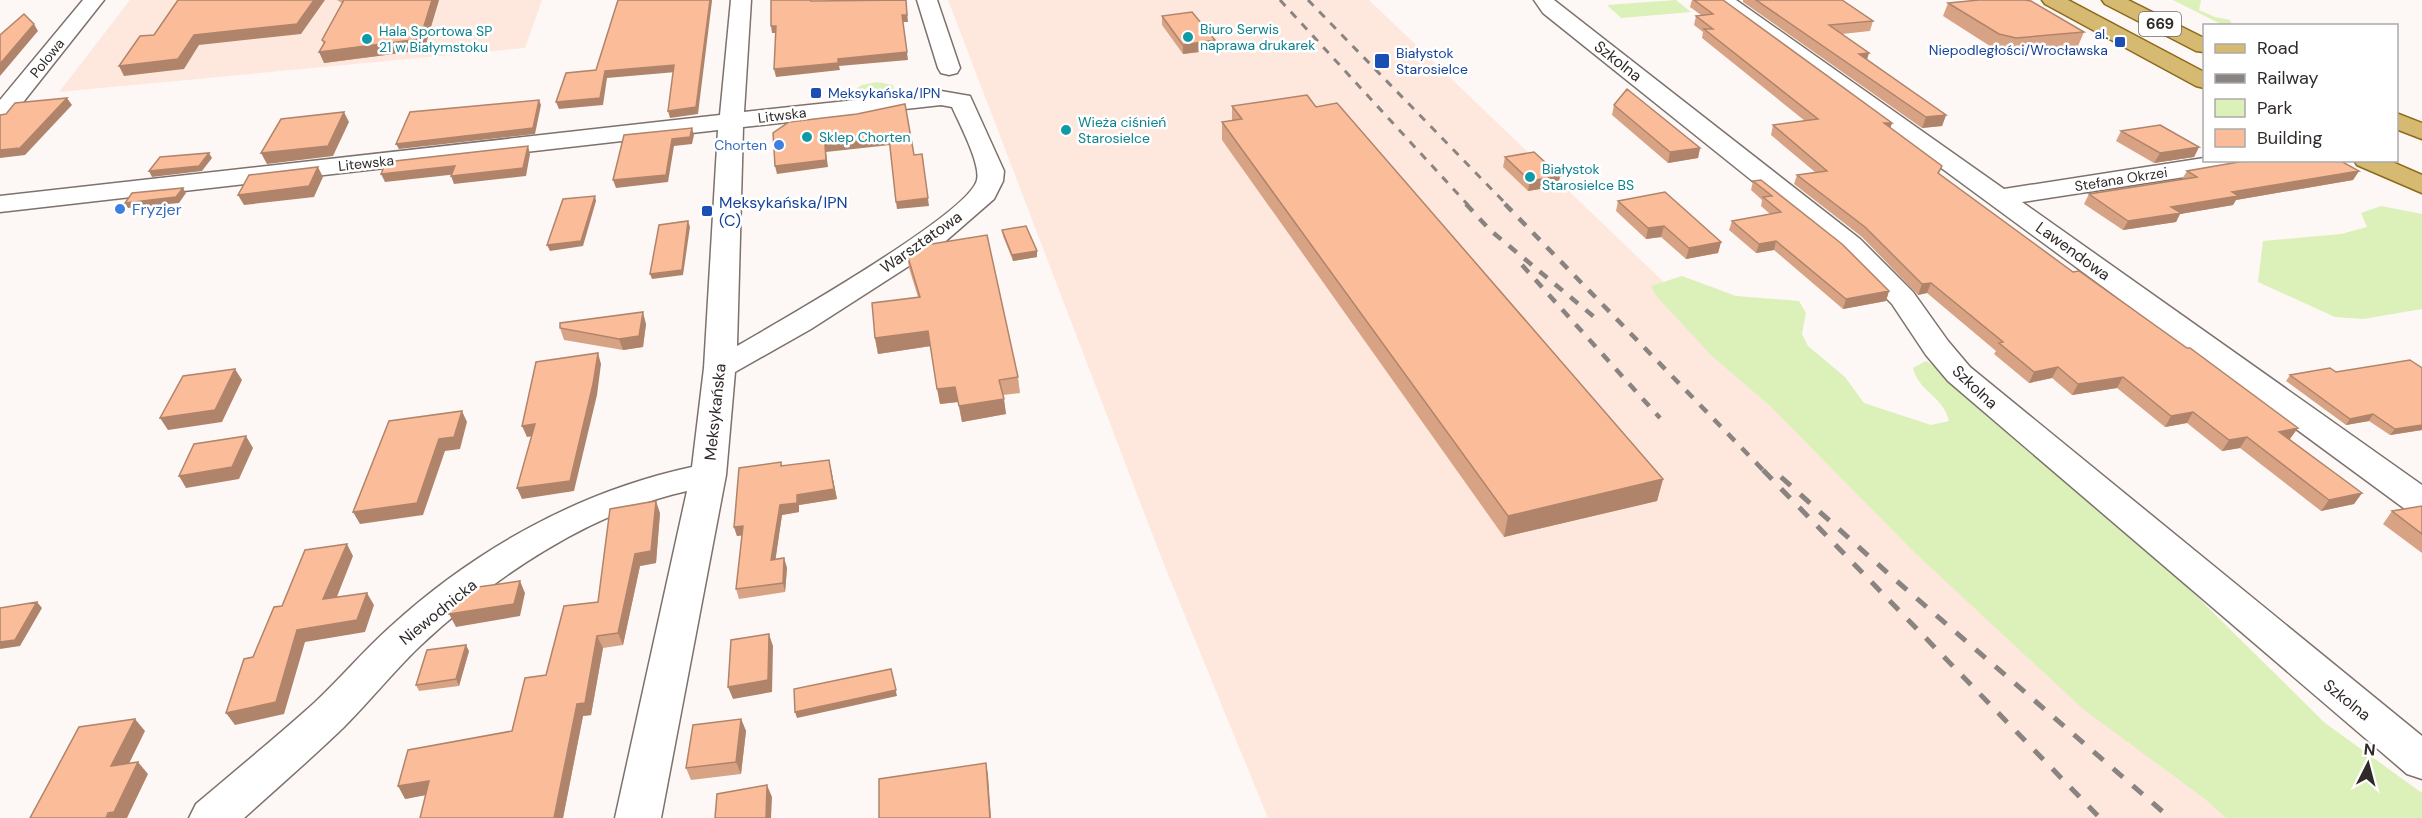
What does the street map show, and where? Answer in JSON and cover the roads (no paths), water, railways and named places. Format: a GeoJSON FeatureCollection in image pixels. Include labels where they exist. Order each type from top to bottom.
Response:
{"type":"FeatureCollection","features":[{"type":"Feature","properties":{"kind":"main road"},"geometry":{"type":"LineString","coordinates":[[2052,0],[2203,80]]}},
{"type":"Feature","properties":{"kind":"main road","name":"669"},"geometry":{"type":"LineString","coordinates":[[2077,0],[2203,65]]}},
{"type":"Feature","properties":{"kind":"main road","name":"669"},"geometry":{"type":"LineString","coordinates":[[2112,0],[2203,45]]}},
{"type":"Feature","properties":{"kind":"main road"},"geometry":{"type":"LineString","coordinates":[[2142,0],[2203,29]]}},
{"type":"Feature","properties":{"kind":"main road"},"geometry":{"type":"LineString","coordinates":[[2398,120],[2422,132]]}},
{"type":"Feature","properties":{"kind":"main road"},"geometry":{"type":"LineString","coordinates":[[2398,136],[2422,147]]}},
{"type":"Feature","properties":{"kind":"main road"},"geometry":{"type":"LineString","coordinates":[[2398,158],[2422,170]]}},
{"type":"Feature","properties":{"kind":"main road"},"geometry":{"type":"LineString","coordinates":[[2370,162],[2422,185]]}},
{"type":"Feature","properties":{"kind":"street","name":"Polowa"},"geometry":{"type":"LineString","coordinates":[[0,115],[94,0]]}},
{"type":"Feature","properties":{"kind":"street","name":"Meksykańska"},"geometry":{"type":"LineString","coordinates":[[638,818],[708,475],[720,368],[731,122],[741,0]]}},
{"type":"Feature","properties":{"kind":"street"},"geometry":{"type":"LineString","coordinates":[[927,0],[949,68]]}},
{"type":"Feature","properties":{"kind":"street","name":"Szkolna"},"geometry":{"type":"LineString","coordinates":[[1544,0],[1550,9],[1850,244],[1903,298],[1937,348],[1959,374],[2345,699],[2422,761]]}},
{"type":"Feature","properties":{"kind":"street","name":"Lawendowa"},"geometry":{"type":"LineString","coordinates":[[1723,0],[2422,503]]}},
{"type":"Feature","properties":{"kind":"street","name":"Warsztatowa"},"geometry":{"type":"LineString","coordinates":[[720,368],[800,323],[930,240],[985,193],[991,171],[965,105],[951,98],[905,101]]}},
{"type":"Feature","properties":{"kind":"street","name":"Litwska"},"geometry":{"type":"LineString","coordinates":[[731,122],[905,101]]}},
{"type":"Feature","properties":{"kind":"street","name":"Litewska"},"geometry":{"type":"LineString","coordinates":[[0,204],[731,122]]}},
{"type":"Feature","properties":{"kind":"street","name":"Stefana Okrzei"},"geometry":{"type":"LineString","coordinates":[[2000,198],[2230,162]]}},
{"type":"Feature","properties":{"kind":"street","name":"Niewodnicka"},"geometry":{"type":"LineString","coordinates":[[212,818],[329,715],[417,626],[493,568],[566,523],[644,490],[708,475]]}},
{"type":"Feature","properties":{"kind":"railway"},"geometry":{"type":"LineString","coordinates":[[1280,0],[1468,205]]}},
{"type":"Feature","properties":{"kind":"railway"},"geometry":{"type":"LineString","coordinates":[[1308,0],[1507,205]]}},
{"type":"Feature","properties":{"kind":"railway"},"geometry":{"type":"LineString","coordinates":[[1466,204],[1490,230],[1599,321]]}},
{"type":"Feature","properties":{"kind":"railway"},"geometry":{"type":"LineString","coordinates":[[1505,204],[1765,472]]}},
{"type":"Feature","properties":{"kind":"railway"},"geometry":{"type":"LineString","coordinates":[[1522,265],[1660,418]]}},
{"type":"Feature","properties":{"kind":"railway"},"geometry":{"type":"LineString","coordinates":[[1763,470],[2100,818]]}},
{"type":"Feature","properties":{"kind":"railway"},"geometry":{"type":"LineString","coordinates":[[1781,477],[1891,576],[2170,818]]}},
{"type":"Feature","properties":{"kind":"place","name":"Biuro Serwis naprawa drukarek"},"geometry":{"type":"Point","coordinates":[1188,37]}},
{"type":"Feature","properties":{"kind":"place","name":"Hala Sportowa SP 21 w Białymstoku"},"geometry":{"type":"Point","coordinates":[367,39]}},
{"type":"Feature","properties":{"kind":"place","name":"al. Niepodległości/Wrocławska"},"geometry":{"type":"Point","coordinates":[2120,42]}},
{"type":"Feature","properties":{"kind":"place","name":"Białystok Starosielce"},"geometry":{"type":"Point","coordinates":[1382,61]}},
{"type":"Feature","properties":{"kind":"place","name":"Meksykańska/IPN"},"geometry":{"type":"Point","coordinates":[816,93]}},
{"type":"Feature","properties":{"kind":"place","name":"Wieża ciśnień Starosielce"},"geometry":{"type":"Point","coordinates":[1066,130]}},
{"type":"Feature","properties":{"kind":"place","name":"Sklep Chorten"},"geometry":{"type":"Point","coordinates":[807,137]}},
{"type":"Feature","properties":{"kind":"place","name":"Chorten"},"geometry":{"type":"Point","coordinates":[779,145]}},
{"type":"Feature","properties":{"kind":"place","name":"Białystok Starosielce BS"},"geometry":{"type":"Point","coordinates":[1530,177]}},
{"type":"Feature","properties":{"kind":"place","name":"Fryzjer"},"geometry":{"type":"Point","coordinates":[120,209]}},
{"type":"Feature","properties":{"kind":"place","name":"Meksykańska/IPN (C)"},"geometry":{"type":"Point","coordinates":[707,211]}}]}
